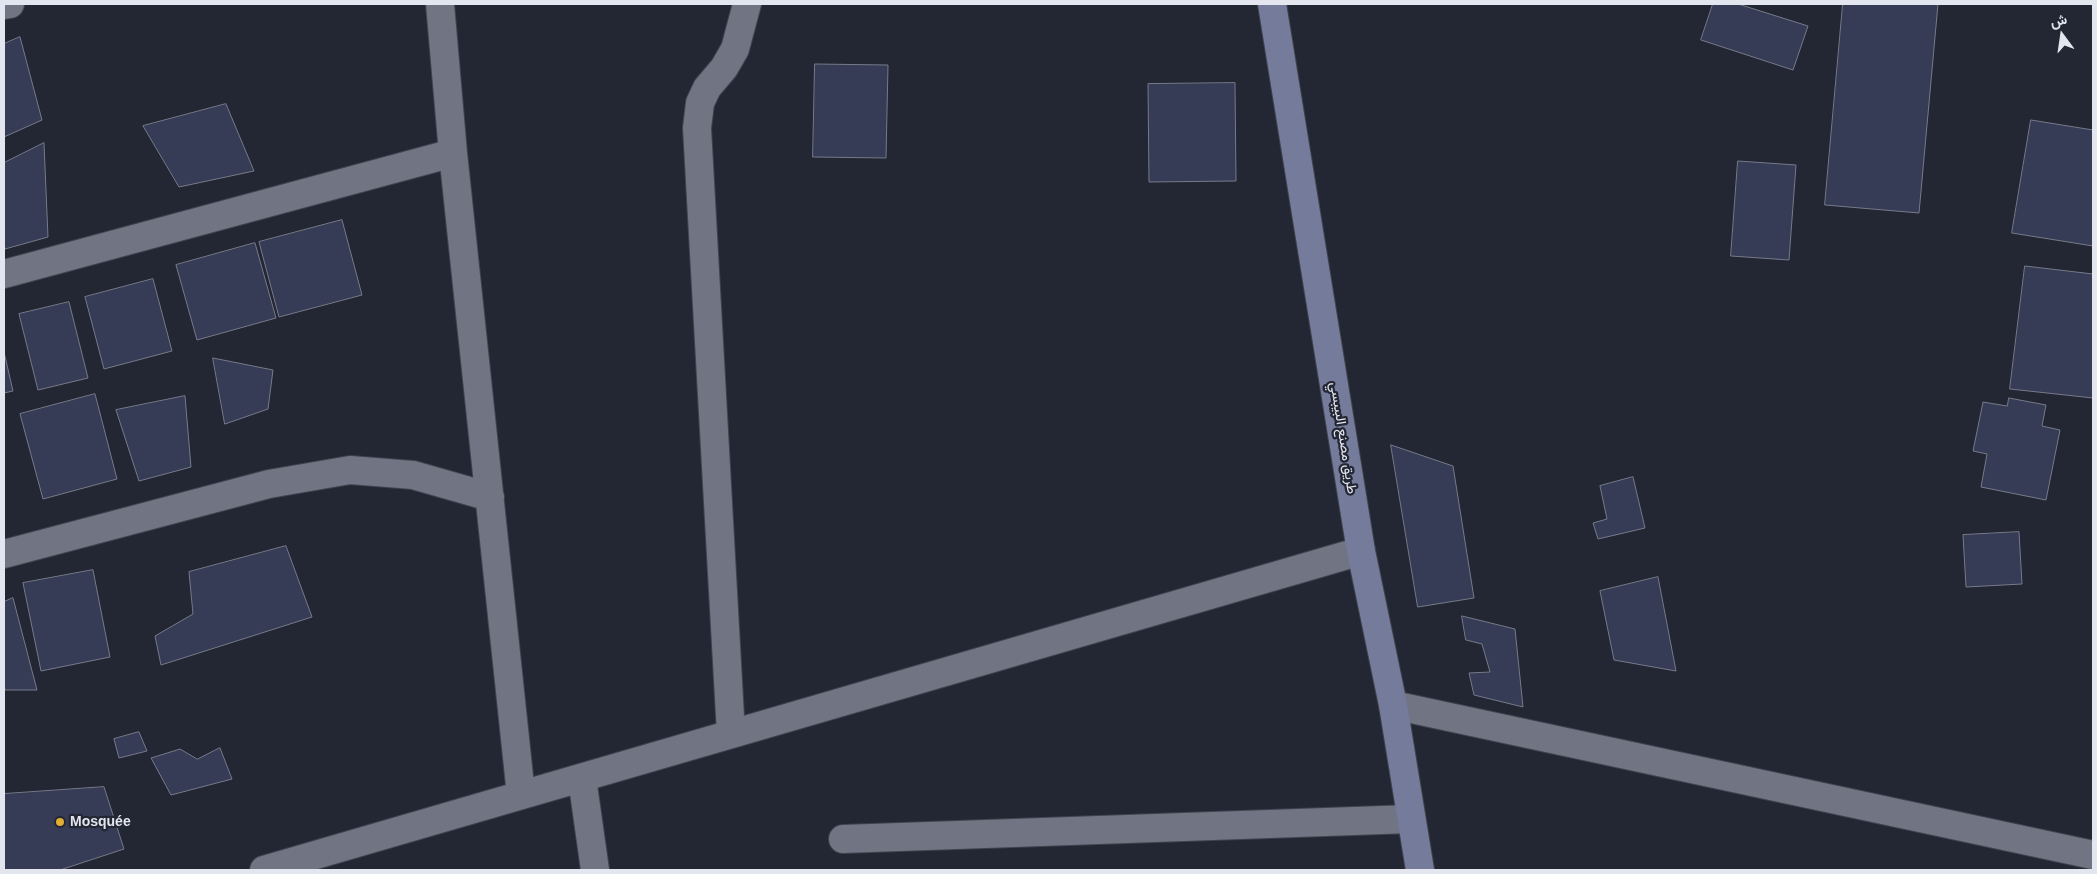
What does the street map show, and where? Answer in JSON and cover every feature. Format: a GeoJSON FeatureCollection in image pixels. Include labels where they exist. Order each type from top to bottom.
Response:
{"type":"FeatureCollection","features":[{"type":"Feature","properties":{"kind":"main road","name":"طريق مصنع البيبسي"},"geometry":{"type":"LineString","coordinates":[[1272,4],[1361,550],[1393,705],[1420,870]]}},
{"type":"Feature","properties":{"kind":"street"},"geometry":{"type":"LineString","coordinates":[[4,6],[10,4]]}},
{"type":"Feature","properties":{"kind":"street"},"geometry":{"type":"LineString","coordinates":[[440,4],[453,153],[521,795]]}},
{"type":"Feature","properties":{"kind":"street"},"geometry":{"type":"LineString","coordinates":[[731,734],[697,128],[700,103],[707,88],[724,68],[735,49],[747,4]]}},
{"type":"Feature","properties":{"kind":"street"},"geometry":{"type":"LineString","coordinates":[[4,274],[453,153]]}},
{"type":"Feature","properties":{"kind":"street"},"geometry":{"type":"LineString","coordinates":[[4,554],[269,484],[350,470],[413,475],[490,498]]}},
{"type":"Feature","properties":{"kind":"street"},"geometry":{"type":"LineString","coordinates":[[264,870],[329,861],[521,795],[1361,550]]}},
{"type":"Feature","properties":{"kind":"street"},"geometry":{"type":"LineString","coordinates":[[1393,705],[2093,855]]}},
{"type":"Feature","properties":{"kind":"street"},"geometry":{"type":"LineString","coordinates":[[582,778],[595,870]]}},
{"type":"Feature","properties":{"kind":"street"},"geometry":{"type":"LineString","coordinates":[[843,839],[1412,819]]}},
{"type":"Feature","properties":{"kind":"building"},"geometry":{"type":"Polygon","coordinates":[[[1713,4],[1738,4],[1808,26],[1793,70],[1701,40],[1713,4]]]}},
{"type":"Feature","properties":{"kind":"building"},"geometry":{"type":"Polygon","coordinates":[[[1843,4],[1938,4],[1919,213],[1825,205],[1843,4]]]}},
{"type":"Feature","properties":{"kind":"building"},"geometry":{"type":"Polygon","coordinates":[[[20,37],[42,120],[4,137],[4,44],[20,37]]]}},
{"type":"Feature","properties":{"kind":"building"},"geometry":{"type":"Polygon","coordinates":[[[815,64],[888,65],[886,158],[813,157],[815,64]]]}},
{"type":"Feature","properties":{"kind":"building"},"geometry":{"type":"Polygon","coordinates":[[[1235,83],[1236,181],[1149,182],[1148,84],[1235,83]]]}},
{"type":"Feature","properties":{"kind":"building"},"geometry":{"type":"Polygon","coordinates":[[[226,104],[254,171],[179,187],[143,126],[226,104]]]}},
{"type":"Feature","properties":{"kind":"building"},"geometry":{"type":"Polygon","coordinates":[[[2031,120],[2093,130],[2093,246],[2012,233],[2031,120]]]}},
{"type":"Feature","properties":{"kind":"building"},"geometry":{"type":"Polygon","coordinates":[[[44,143],[48,237],[5,249],[4,163],[44,143]]]}},
{"type":"Feature","properties":{"kind":"building"},"geometry":{"type":"Polygon","coordinates":[[[1738,161],[1796,165],[1789,260],[1731,256],[1738,161]]]}},
{"type":"Feature","properties":{"kind":"building"},"geometry":{"type":"Polygon","coordinates":[[[342,220],[362,295],[279,317],[259,242],[342,220]]]}},
{"type":"Feature","properties":{"kind":"building"},"geometry":{"type":"Polygon","coordinates":[[[255,243],[276,318],[197,340],[176,265],[255,243]]]}},
{"type":"Feature","properties":{"kind":"building"},"geometry":{"type":"Polygon","coordinates":[[[2025,266],[2093,274],[2093,398],[2010,389],[2025,266]]]}},
{"type":"Feature","properties":{"kind":"building"},"geometry":{"type":"Polygon","coordinates":[[[153,279],[172,351],[104,369],[85,297],[153,279]]]}},
{"type":"Feature","properties":{"kind":"building"},"geometry":{"type":"Polygon","coordinates":[[[69,302],[88,378],[38,390],[19,314],[69,302]]]}},
{"type":"Feature","properties":{"kind":"building"},"geometry":{"type":"Polygon","coordinates":[[[4,352],[13,391],[4,393],[4,352]]]}},
{"type":"Feature","properties":{"kind":"building"},"geometry":{"type":"Polygon","coordinates":[[[213,358],[273,370],[268,409],[225,424],[213,358]]]}},
{"type":"Feature","properties":{"kind":"building"},"geometry":{"type":"Polygon","coordinates":[[[95,394],[117,479],[43,499],[20,414],[95,394]]]}},
{"type":"Feature","properties":{"kind":"building"},"geometry":{"type":"Polygon","coordinates":[[[185,396],[191,467],[139,481],[116,410],[185,396]]]}},
{"type":"Feature","properties":{"kind":"building"},"geometry":{"type":"Polygon","coordinates":[[[2009,398],[2046,405],[2042,426],[2060,430],[2046,500],[1981,487],[1987,454],[1973,451],[1983,402],[2007,406],[2009,398]]]}},
{"type":"Feature","properties":{"kind":"building"},"geometry":{"type":"Polygon","coordinates":[[[1391,445],[1453,466],[1474,598],[1418,607],[1391,445]]]}},
{"type":"Feature","properties":{"kind":"building"},"geometry":{"type":"Polygon","coordinates":[[[1633,477],[1645,528],[1598,539],[1593,523],[1607,519],[1600,486],[1633,477]]]}},
{"type":"Feature","properties":{"kind":"building"},"geometry":{"type":"Polygon","coordinates":[[[2019,532],[2022,584],[1966,587],[1963,535],[2019,532]]]}},
{"type":"Feature","properties":{"kind":"building"},"geometry":{"type":"Polygon","coordinates":[[[286,546],[312,617],[161,665],[155,636],[193,614],[189,572],[286,546]]]}},
{"type":"Feature","properties":{"kind":"building"},"geometry":{"type":"Polygon","coordinates":[[[93,570],[110,657],[41,671],[23,583],[93,570]]]}},
{"type":"Feature","properties":{"kind":"building"},"geometry":{"type":"Polygon","coordinates":[[[1658,577],[1676,671],[1614,660],[1600,591],[1658,577]]]}},
{"type":"Feature","properties":{"kind":"building"},"geometry":{"type":"Polygon","coordinates":[[[13,598],[37,690],[5,690],[4,602],[13,598]]]}},
{"type":"Feature","properties":{"kind":"building"},"geometry":{"type":"Polygon","coordinates":[[[1462,616],[1515,629],[1523,707],[1474,695],[1469,673],[1490,672],[1482,644],[1466,640],[1462,616]]]}},
{"type":"Feature","properties":{"kind":"building"},"geometry":{"type":"Polygon","coordinates":[[[139,732],[147,751],[119,758],[114,739],[139,732]]]}},
{"type":"Feature","properties":{"kind":"building"},"geometry":{"type":"Polygon","coordinates":[[[220,748],[232,779],[171,795],[151,758],[180,749],[197,759],[220,748]]]}},
{"type":"Feature","properties":{"kind":"building","name":"Mosquée"},"geometry":{"type":"Polygon","coordinates":[[[104,787],[124,849],[60,870],[4,870],[4,794],[104,787]]]}},
{"type":"Feature","properties":{"kind":"place","name":"Mosquée"},"geometry":{"type":"Point","coordinates":[60,822]}}]}
